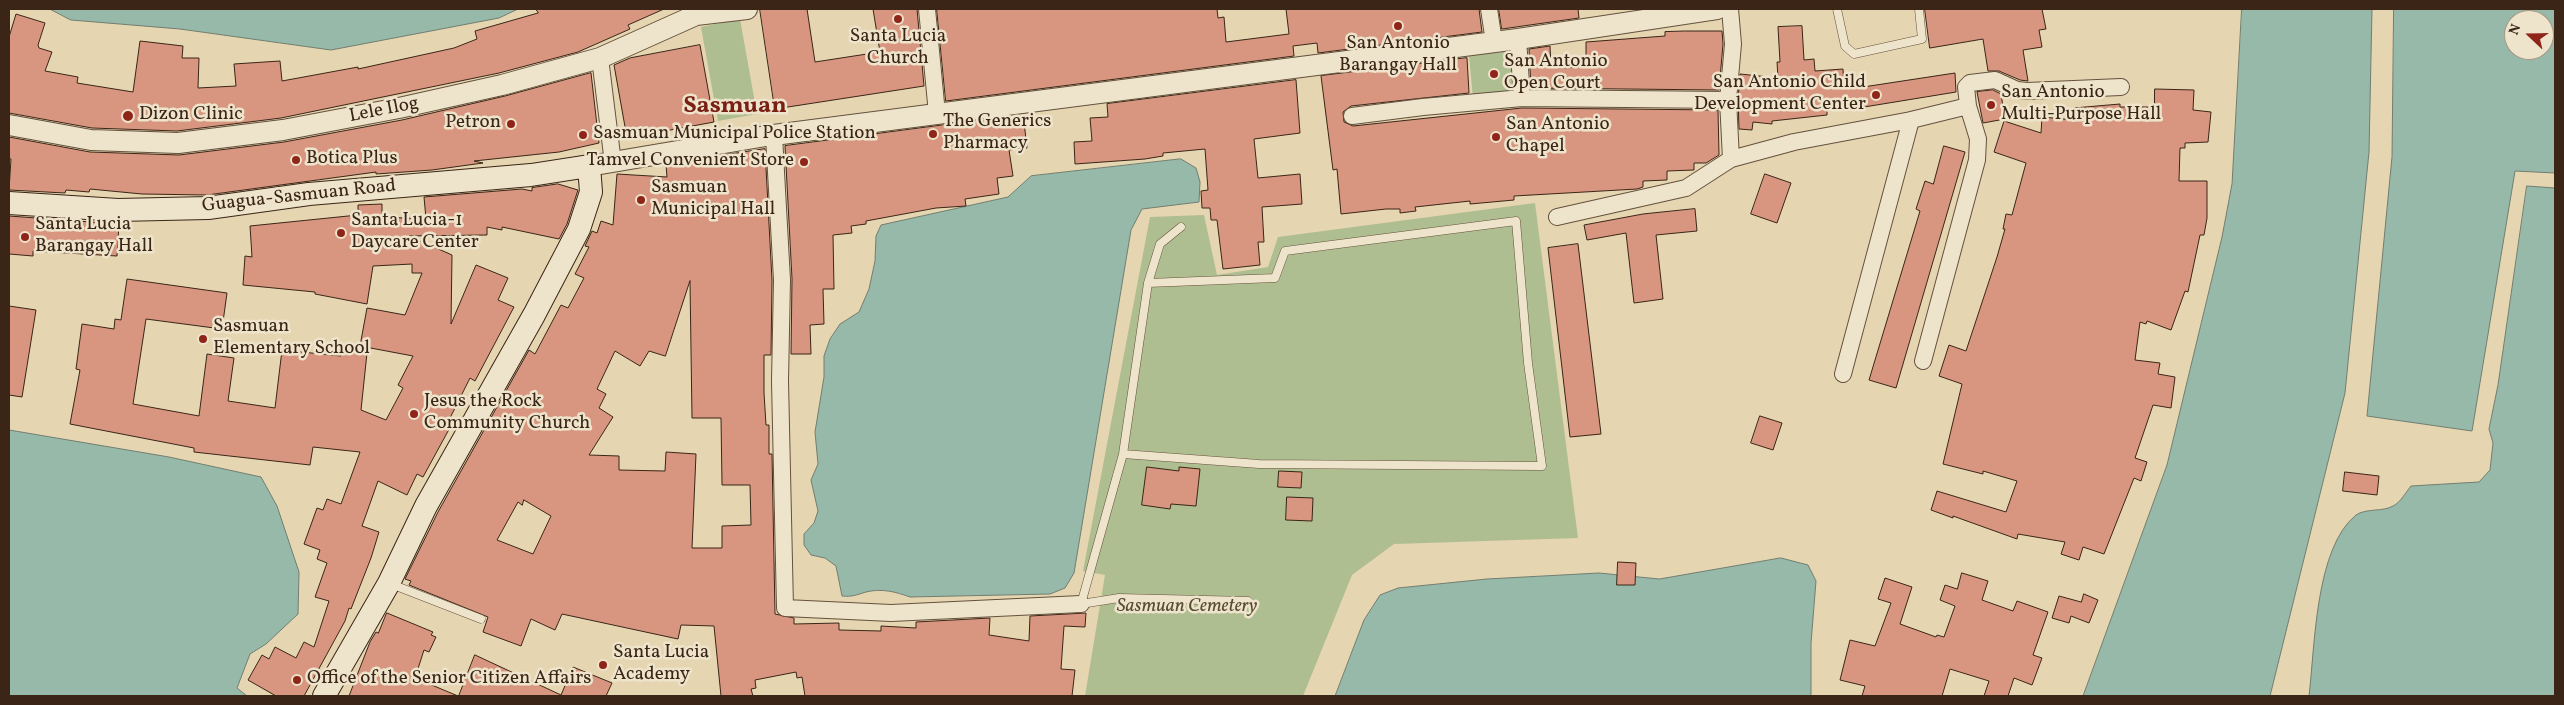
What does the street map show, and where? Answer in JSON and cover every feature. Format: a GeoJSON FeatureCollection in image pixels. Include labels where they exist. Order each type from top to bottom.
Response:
{"type":"FeatureCollection","features":[{"type":"Feature","properties":{"kind":"main road","name":"Guagua-Sasmuan Road"},"geometry":{"type":"LineString","coordinates":[[9,203],[118,210],[208,208],[309,194],[531,175],[589,166]]}},
{"type":"Feature","properties":{"kind":"main road"},"geometry":{"type":"LineString","coordinates":[[324,696],[389,583],[426,506],[534,315],[579,229],[591,192],[589,166]]}},
{"type":"Feature","properties":{"kind":"street","name":"Lele Ilog"},"geometry":{"type":"LineString","coordinates":[[9,125],[91,140],[178,143],[283,130],[399,108],[502,85],[600,58],[695,12],[747,9]]}},
{"type":"Feature","properties":{"kind":"street"},"geometry":{"type":"LineString","coordinates":[[926,9],[937,114]]}},
{"type":"Feature","properties":{"kind":"street"},"geometry":{"type":"LineString","coordinates":[[1489,9],[1494,42]]}},
{"type":"Feature","properties":{"kind":"street"},"geometry":{"type":"LineString","coordinates":[[589,166],[774,136],[1518,39],[1717,9]]}},
{"type":"Feature","properties":{"kind":"street"},"geometry":{"type":"LineString","coordinates":[[1730,9],[1733,44],[1728,100],[1731,159]]}},
{"type":"Feature","properties":{"kind":"street"},"geometry":{"type":"LineString","coordinates":[[1518,39],[1522,98]]}},
{"type":"Feature","properties":{"kind":"street"},"geometry":{"type":"LineString","coordinates":[[600,58],[613,163]]}},
{"type":"Feature","properties":{"kind":"street"},"geometry":{"type":"LineString","coordinates":[[1923,362],[1977,160],[1978,139],[1968,106],[1966,87],[1970,83],[1995,80],[2017,90],[2027,91],[2121,87]]}},
{"type":"Feature","properties":{"kind":"street"},"geometry":{"type":"LineString","coordinates":[[1352,116],[1522,98],[1728,100]]}},
{"type":"Feature","properties":{"kind":"street"},"geometry":{"type":"LineString","coordinates":[[1557,217],[1686,188],[1731,159],[1794,142],[1911,120],[1968,106]]}},
{"type":"Feature","properties":{"kind":"street"},"geometry":{"type":"LineString","coordinates":[[1843,374],[1911,120]]}},
{"type":"Feature","properties":{"kind":"street"},"geometry":{"type":"LineString","coordinates":[[774,136],[782,280],[780,381],[785,608],[891,613],[1081,604]]}},
{"type":"Feature","properties":{"kind":"lane"},"geometry":{"type":"LineString","coordinates":[[1837,9],[1845,46],[1854,54],[1922,39],[1919,9]]}},
{"type":"Feature","properties":{"kind":"lane"},"geometry":{"type":"LineString","coordinates":[[1123,454],[1259,464],[1542,466],[1528,363],[1516,221],[1285,251],[1275,278],[1148,283]]}},
{"type":"Feature","properties":{"kind":"lane"},"geometry":{"type":"LineString","coordinates":[[1181,227],[1160,244],[1148,283],[1123,454],[1081,604],[1119,598],[1248,601]]}},
{"type":"Feature","properties":{"kind":"lane"},"geometry":{"type":"LineString","coordinates":[[389,583],[481,619]]}},
{"type":"Feature","properties":{"kind":"green space"},"geometry":{"type":"Polygon","coordinates":[[[740,19],[757,114],[718,121],[701,27],[740,19]]]}},
{"type":"Feature","properties":{"kind":"green space","name":"San Antonio Open Court"},"geometry":{"type":"Polygon","coordinates":[[[1515,51],[1519,93],[1473,98],[1469,55],[1515,51]]]}},
{"type":"Feature","properties":{"kind":"green space","name":"Sasmuan Cemetery"},"geometry":{"type":"Polygon","coordinates":[[[1535,203],[1578,538],[1394,544],[1352,575],[1303,696],[1085,696],[1105,575],[1083,571],[1150,217],[1204,215],[1217,275],[1268,267],[1278,237],[1535,203]]]}},
{"type":"Feature","properties":{"kind":"shaded area"},"geometry":{"type":"Polygon","coordinates":[[[50,9],[518,9],[499,18],[331,50],[180,29],[71,20],[50,9]]]}},
{"type":"Feature","properties":{"kind":"shaded area"},"geometry":{"type":"Polygon","coordinates":[[[2242,9],[2372,9],[2369,152],[2345,393],[2270,696],[2083,696],[2167,465],[2222,237],[2232,184],[2242,9]]]}},
{"type":"Feature","properties":{"kind":"shaded area"},"geometry":{"type":"Polygon","coordinates":[[[2394,9],[2555,9],[2555,173],[2515,171],[2472,431],[2367,416],[2392,157],[2394,9]]]}},
{"type":"Feature","properties":{"kind":"shaded area"},"geometry":{"type":"Polygon","coordinates":[[[1181,159],[1196,168],[1200,182],[1199,202],[1142,209],[1131,230],[1074,573],[1065,588],[1050,594],[910,597],[878,590],[842,596],[836,566],[825,558],[811,555],[804,545],[804,534],[814,523],[818,511],[811,480],[818,464],[815,432],[824,377],[824,356],[830,339],[840,324],[859,312],[869,289],[875,261],[876,236],[881,225],[1008,197],[1031,176],[1181,159]]]}},
{"type":"Feature","properties":{"kind":"shaded area"},"geometry":{"type":"Polygon","coordinates":[[[2527,186],[2555,188],[2555,696],[2309,696],[2319,600],[2332,550],[2342,530],[2360,513],[2396,505],[2411,486],[2479,482],[2490,470],[2493,443],[2489,429],[2498,385],[2527,186]]]}},
{"type":"Feature","properties":{"kind":"shaded area"},"geometry":{"type":"Polygon","coordinates":[[[9,430],[169,457],[261,477],[277,506],[299,572],[298,614],[266,644],[250,654],[237,688],[247,696],[9,696],[9,430]]]}},
{"type":"Feature","properties":{"kind":"shaded area"},"geometry":{"type":"Polygon","coordinates":[[[1781,558],[1808,565],[1816,581],[1811,643],[1811,696],[1335,696],[1364,620],[1380,595],[1398,588],[1487,579],[1599,573],[1659,579],[1781,558]]]}},
{"type":"Feature","properties":{"kind":"building"},"geometry":{"type":"Polygon","coordinates":[[[536,9],[664,9],[628,25],[630,29],[578,52],[499,73],[281,118],[177,131],[92,128],[9,113],[9,37],[16,14],[45,23],[38,45],[39,48],[52,52],[45,71],[78,77],[77,83],[133,92],[140,41],[183,46],[182,58],[199,58],[198,88],[236,86],[234,64],[280,61],[282,81],[358,67],[358,69],[454,48],[477,39],[475,31],[538,13],[536,9]]]}},
{"type":"Feature","properties":{"kind":"building"},"geometry":{"type":"Polygon","coordinates":[[[760,9],[807,9],[815,62],[880,52],[873,9],[917,9],[924,86],[775,109],[760,9]]]}},
{"type":"Feature","properties":{"kind":"building"},"geometry":{"type":"Polygon","coordinates":[[[937,9],[1217,9],[1218,18],[1224,17],[1226,42],[1289,34],[1286,9],[1479,9],[1482,32],[1318,53],[1317,43],[1293,46],[1294,56],[946,101],[937,9]]]}},
{"type":"Feature","properties":{"kind":"building"},"geometry":{"type":"Polygon","coordinates":[[[1499,9],[1578,9],[1579,18],[1502,29],[1499,9]]]}},
{"type":"Feature","properties":{"kind":"building"},"geometry":{"type":"Polygon","coordinates":[[[1925,9],[2042,9],[2046,29],[2039,30],[2042,47],[2023,50],[2028,81],[2020,80],[1999,71],[1988,71],[1983,39],[1930,48],[1925,9]]]}},
{"type":"Feature","properties":{"kind":"building"},"geometry":{"type":"Polygon","coordinates":[[[1802,26],[1804,60],[1814,59],[1815,71],[1843,69],[1844,88],[1850,87],[1850,89],[1955,73],[1956,92],[1858,108],[1858,105],[1827,110],[1827,115],[1772,121],[1772,124],[1753,122],[1752,130],[1739,129],[1738,100],[1740,74],[1778,78],[1777,62],[1780,62],[1778,27],[1802,26]]]}},
{"type":"Feature","properties":{"kind":"building"},"geometry":{"type":"Polygon","coordinates":[[[1722,31],[1723,44],[1719,90],[1531,88],[1529,49],[1550,46],[1551,66],[1558,65],[1558,68],[1586,67],[1586,42],[1665,36],[1665,32],[1722,31]]]}},
{"type":"Feature","properties":{"kind":"building"},"geometry":{"type":"Polygon","coordinates":[[[700,45],[714,122],[627,138],[614,65],[630,58],[700,45]]]}},
{"type":"Feature","properties":{"kind":"building"},"geometry":{"type":"Polygon","coordinates":[[[1467,58],[1469,93],[1351,106],[1343,112],[1344,122],[1353,126],[1522,108],[1718,110],[1719,155],[1706,163],[1694,163],[1694,170],[1667,171],[1667,180],[1643,181],[1643,187],[1637,189],[1514,196],[1514,200],[1470,204],[1470,201],[1415,207],[1416,211],[1400,213],[1400,209],[1386,209],[1341,214],[1337,169],[1333,170],[1321,76],[1467,58]]]}},
{"type":"Feature","properties":{"kind":"building"},"geometry":{"type":"Polygon","coordinates":[[[591,73],[599,143],[559,152],[474,161],[483,163],[432,170],[376,174],[376,172],[207,195],[142,194],[90,189],[89,192],[66,190],[65,193],[9,190],[11,159],[9,158],[9,137],[90,152],[179,155],[284,142],[402,120],[505,96],[591,73]]]}},
{"type":"Feature","properties":{"kind":"building"},"geometry":{"type":"Polygon","coordinates":[[[1296,80],[1300,133],[1254,139],[1258,178],[1300,174],[1302,204],[1262,207],[1264,242],[1258,242],[1260,265],[1223,269],[1217,220],[1211,220],[1210,208],[1202,208],[1201,191],[1208,190],[1205,149],[1163,153],[1163,156],[1145,159],[1075,164],[1074,142],[1092,141],[1090,118],[1108,117],[1107,104],[1296,80]]]}},
{"type":"Feature","properties":{"kind":"building"},"geometry":{"type":"Polygon","coordinates":[[[2155,89],[2194,90],[2193,110],[2211,112],[2208,142],[2185,143],[2185,148],[2180,148],[2179,181],[2207,181],[2207,218],[2204,235],[2200,235],[2188,292],[2185,291],[2171,330],[2147,321],[2146,324],[2140,322],[2135,360],[2160,363],[2158,374],[2175,377],[2171,408],[2153,405],[2135,458],[2147,462],[2141,481],[2134,478],[2104,554],[2083,547],[2079,560],[2061,554],[2065,542],[2018,534],[2017,539],[1931,510],[1937,491],[2006,512],[2017,481],[1983,471],[1983,474],[1943,464],[1962,384],[1939,376],[1949,345],[1966,351],[1997,257],[2005,229],[2003,229],[2006,214],[2012,215],[2026,163],[1994,152],[2004,121],[2041,133],[2042,117],[2074,120],[2074,108],[2120,104],[2120,107],[2154,107],[2155,89]]]}},
{"type":"Feature","properties":{"kind":"building","name":"San Antonio Multi-Purpose Hall"},"geometry":{"type":"Polygon","coordinates":[[[1993,90],[2001,94],[2005,119],[1983,123],[1977,92],[1993,90]]]}},
{"type":"Feature","properties":{"kind":"building"},"geometry":{"type":"Polygon","coordinates":[[[983,120],[983,125],[1024,122],[1027,148],[1009,150],[1013,176],[997,178],[999,194],[965,199],[966,206],[936,208],[866,221],[866,224],[851,226],[852,233],[833,235],[834,289],[823,289],[824,324],[810,325],[811,354],[791,354],[792,279],[785,146],[983,120]]]}},
{"type":"Feature","properties":{"kind":"building"},"geometry":{"type":"Polygon","coordinates":[[[1944,146],[1965,152],[1896,388],[1869,380],[1920,211],[1916,209],[1925,181],[1933,184],[1944,146]]]}},
{"type":"Feature","properties":{"kind":"building"},"geometry":{"type":"Polygon","coordinates":[[[765,149],[772,280],[771,355],[764,355],[764,393],[766,425],[769,425],[769,454],[772,454],[775,614],[794,618],[794,624],[839,623],[839,630],[881,631],[881,626],[916,628],[916,622],[990,618],[989,635],[1029,641],[1030,616],[1086,613],[1085,627],[1064,626],[1061,669],[1075,670],[1072,696],[805,696],[802,677],[797,678],[796,672],[755,680],[756,688],[751,689],[753,696],[721,696],[714,626],[681,625],[678,639],[562,614],[555,630],[531,619],[521,646],[483,632],[488,617],[409,585],[411,581],[405,579],[438,512],[529,350],[535,354],[561,305],[568,308],[584,278],[575,274],[589,247],[585,246],[592,231],[597,233],[601,221],[613,225],[617,174],[667,177],[666,165],[695,160],[727,160],[726,155],[765,149]],[[690,281],[665,356],[649,351],[640,366],[615,351],[597,389],[606,394],[599,408],[613,417],[589,455],[619,456],[619,470],[665,471],[666,452],[696,454],[692,548],[722,548],[722,526],[751,525],[750,485],[722,485],[721,418],[692,418],[690,281]],[[524,500],[522,505],[518,502],[497,540],[533,554],[551,516],[524,500]]]}},
{"type":"Feature","properties":{"kind":"building"},"geometry":{"type":"Polygon","coordinates":[[[1765,174],[1791,183],[1777,223],[1751,214],[1765,174]]]}},
{"type":"Feature","properties":{"kind":"building"},"geometry":{"type":"Polygon","coordinates":[[[558,184],[578,190],[567,224],[559,239],[502,227],[502,230],[487,227],[487,235],[409,236],[452,255],[451,324],[476,265],[508,278],[498,300],[514,307],[475,381],[470,378],[449,420],[453,422],[423,477],[417,474],[407,495],[378,481],[362,526],[379,532],[371,558],[351,609],[349,608],[345,621],[304,696],[276,696],[248,680],[262,655],[269,659],[275,647],[296,658],[304,642],[314,647],[329,601],[315,597],[327,563],[317,559],[320,550],[304,544],[317,508],[323,510],[327,499],[341,504],[360,452],[313,447],[310,465],[194,452],[194,448],[70,424],[80,370],[76,369],[82,324],[114,329],[115,319],[121,320],[127,279],[227,293],[222,329],[146,319],[133,404],[199,416],[207,354],[234,358],[228,401],[275,408],[282,350],[341,356],[341,351],[367,353],[361,410],[386,420],[403,388],[398,385],[413,356],[360,346],[367,308],[405,315],[422,273],[412,273],[412,264],[373,266],[367,304],[315,294],[315,292],[243,285],[245,256],[252,257],[250,226],[358,215],[358,205],[382,204],[382,217],[426,219],[424,197],[522,189],[532,191],[532,188],[558,184]]]}},
{"type":"Feature","properties":{"kind":"building"},"geometry":{"type":"Polygon","coordinates":[[[1695,209],[1697,231],[1656,235],[1663,299],[1634,303],[1626,233],[1587,240],[1584,225],[1643,214],[1695,209]]]}},
{"type":"Feature","properties":{"kind":"building"},"geometry":{"type":"Polygon","coordinates":[[[9,216],[119,224],[117,256],[33,251],[33,256],[9,254],[9,216]]]}},
{"type":"Feature","properties":{"kind":"building"},"geometry":{"type":"Polygon","coordinates":[[[1578,244],[1601,434],[1570,437],[1548,248],[1578,244]]]}},
{"type":"Feature","properties":{"kind":"building"},"geometry":{"type":"Polygon","coordinates":[[[9,306],[36,310],[22,397],[9,395],[9,306]]]}},
{"type":"Feature","properties":{"kind":"building"},"geometry":{"type":"Polygon","coordinates":[[[1760,416],[1782,423],[1773,450],[1751,443],[1760,416]]]}},
{"type":"Feature","properties":{"kind":"building"},"geometry":{"type":"Polygon","coordinates":[[[1147,467],[1179,471],[1179,467],[1200,469],[1196,506],[1171,504],[1170,509],[1142,505],[1147,467]]]}},
{"type":"Feature","properties":{"kind":"building"},"geometry":{"type":"Polygon","coordinates":[[[1279,471],[1302,472],[1301,488],[1278,487],[1279,471]]]}},
{"type":"Feature","properties":{"kind":"building"},"geometry":{"type":"Polygon","coordinates":[[[2345,472],[2379,476],[2377,495],[2343,491],[2345,472]]]}},
{"type":"Feature","properties":{"kind":"building"},"geometry":{"type":"Polygon","coordinates":[[[1287,497],[1313,498],[1312,521],[1286,520],[1287,497]]]}},
{"type":"Feature","properties":{"kind":"building"},"geometry":{"type":"Polygon","coordinates":[[[1618,562],[1636,563],[1635,585],[1617,585],[1618,562]]]}},
{"type":"Feature","properties":{"kind":"building"},"geometry":{"type":"Polygon","coordinates":[[[1962,573],[1988,581],[1982,600],[2013,611],[2017,601],[2048,612],[2033,655],[2042,658],[2032,685],[2014,678],[2008,696],[1984,696],[1989,681],[1950,669],[1942,696],[1862,696],[1865,686],[1840,680],[1850,640],[1875,646],[1891,603],[1878,599],[1885,578],[1912,587],[1900,624],[1936,637],[1937,635],[1944,637],[1955,606],[1940,600],[1945,585],[1957,589],[1962,573]]]}},
{"type":"Feature","properties":{"kind":"building"},"geometry":{"type":"Polygon","coordinates":[[[2084,594],[2098,600],[2089,623],[2071,616],[2069,623],[2052,618],[2059,596],[2081,602],[2084,594]]]}},
{"type":"Feature","properties":{"kind":"building"},"geometry":{"type":"Polygon","coordinates":[[[387,613],[433,632],[431,635],[436,637],[429,652],[424,650],[415,678],[458,696],[349,696],[370,642],[376,632],[378,633],[387,613]]]}},
{"type":"Feature","properties":{"kind":"building"},"geometry":{"type":"Polygon","coordinates":[[[475,655],[561,695],[573,667],[612,683],[606,696],[459,696],[475,655]]]}},
{"type":"Feature","properties":{"kind":"place","name":"Santa Lucia Church"},"geometry":{"type":"Point","coordinates":[898,19]}},
{"type":"Feature","properties":{"kind":"place","name":"San Antonio Barangay Hall"},"geometry":{"type":"Point","coordinates":[1398,26]}},
{"type":"Feature","properties":{"kind":"place","name":"San Antonio Open Court"},"geometry":{"type":"Point","coordinates":[1494,74]}},
{"type":"Feature","properties":{"kind":"place","name":"San Antonio Child Development Center"},"geometry":{"type":"Point","coordinates":[1876,95]}},
{"type":"Feature","properties":{"kind":"place","name":"San Antonio Multi-Purpose Hall"},"geometry":{"type":"Point","coordinates":[1991,105]}},
{"type":"Feature","properties":{"kind":"place","name":"Dizon Clinic"},"geometry":{"type":"Point","coordinates":[128,116]}},
{"type":"Feature","properties":{"kind":"place","name":"Petron"},"geometry":{"type":"Point","coordinates":[511,124]}},
{"type":"Feature","properties":{"kind":"place","name":"The Generics Pharmacy"},"geometry":{"type":"Point","coordinates":[933,134]}},
{"type":"Feature","properties":{"kind":"place","name":"Sasmuan Municipal Police Station"},"geometry":{"type":"Point","coordinates":[583,135]}},
{"type":"Feature","properties":{"kind":"place","name":"San Antonio Chapel"},"geometry":{"type":"Point","coordinates":[1496,137]}},
{"type":"Feature","properties":{"kind":"place","name":"Botica Plus"},"geometry":{"type":"Point","coordinates":[296,160]}},
{"type":"Feature","properties":{"kind":"place","name":"Tamvel Convenient Store"},"geometry":{"type":"Point","coordinates":[804,162]}},
{"type":"Feature","properties":{"kind":"place","name":"Sasmuan Municipal Hall"},"geometry":{"type":"Point","coordinates":[641,200]}},
{"type":"Feature","properties":{"kind":"place","name":"Santa Lucia-1 Daycare Center"},"geometry":{"type":"Point","coordinates":[341,233]}},
{"type":"Feature","properties":{"kind":"place","name":"Santa Lucia Barangay Hall"},"geometry":{"type":"Point","coordinates":[25,237]}},
{"type":"Feature","properties":{"kind":"place","name":"Sasmuan Elementary School"},"geometry":{"type":"Point","coordinates":[203,339]}},
{"type":"Feature","properties":{"kind":"place","name":"Jesus the Rock Community Church"},"geometry":{"type":"Point","coordinates":[414,414]}},
{"type":"Feature","properties":{"kind":"place","name":"Santa Lucia Academy"},"geometry":{"type":"Point","coordinates":[603,665]}},
{"type":"Feature","properties":{"kind":"place","name":"Office of the Senior Citizen Affairs"},"geometry":{"type":"Point","coordinates":[297,680]}},
{"type":"Feature","properties":{"kind":"district","name":"Sasmuan"},"geometry":{"type":"Point","coordinates":[735,108]}}]}
